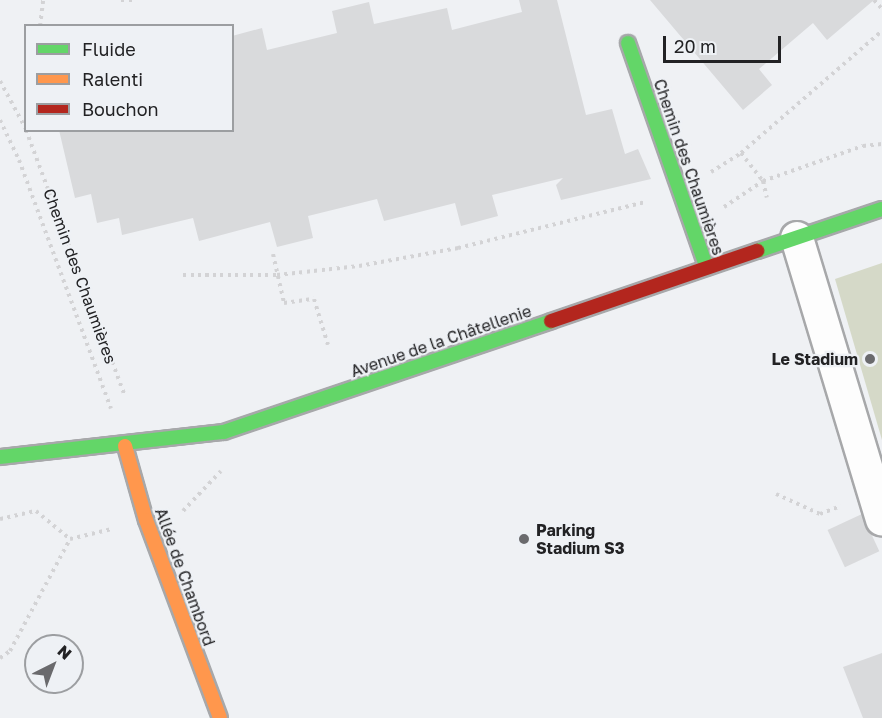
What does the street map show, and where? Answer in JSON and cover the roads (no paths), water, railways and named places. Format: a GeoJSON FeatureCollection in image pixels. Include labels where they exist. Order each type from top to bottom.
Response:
{"type":"FeatureCollection","features":[{"type":"Feature","properties":{"kind":"street","name":"Chemin des Chaumières"},"geometry":{"type":"LineString","coordinates":[[628,43],[707,268]]}},
{"type":"Feature","properties":{"kind":"street","name":"Avenue de la Châtellenie"},"geometry":{"type":"LineString","coordinates":[[0,457],[124,446],[224,432],[882,209]]}},
{"type":"Feature","properties":{"kind":"street"},"geometry":{"type":"LineString","coordinates":[[797,238],[878,507]]}},
{"type":"Feature","properties":{"kind":"street","name":"Allée de Chambord"},"geometry":{"type":"LineString","coordinates":[[124,446],[146,520],[220,718]]}},
{"type":"Feature","properties":{"kind":"place","name":"Le Stadium"},"geometry":{"type":"Point","coordinates":[870,359]}},
{"type":"Feature","properties":{"kind":"place","name":"Parking Stadium S3"},"geometry":{"type":"Point","coordinates":[524,539]}}]}
